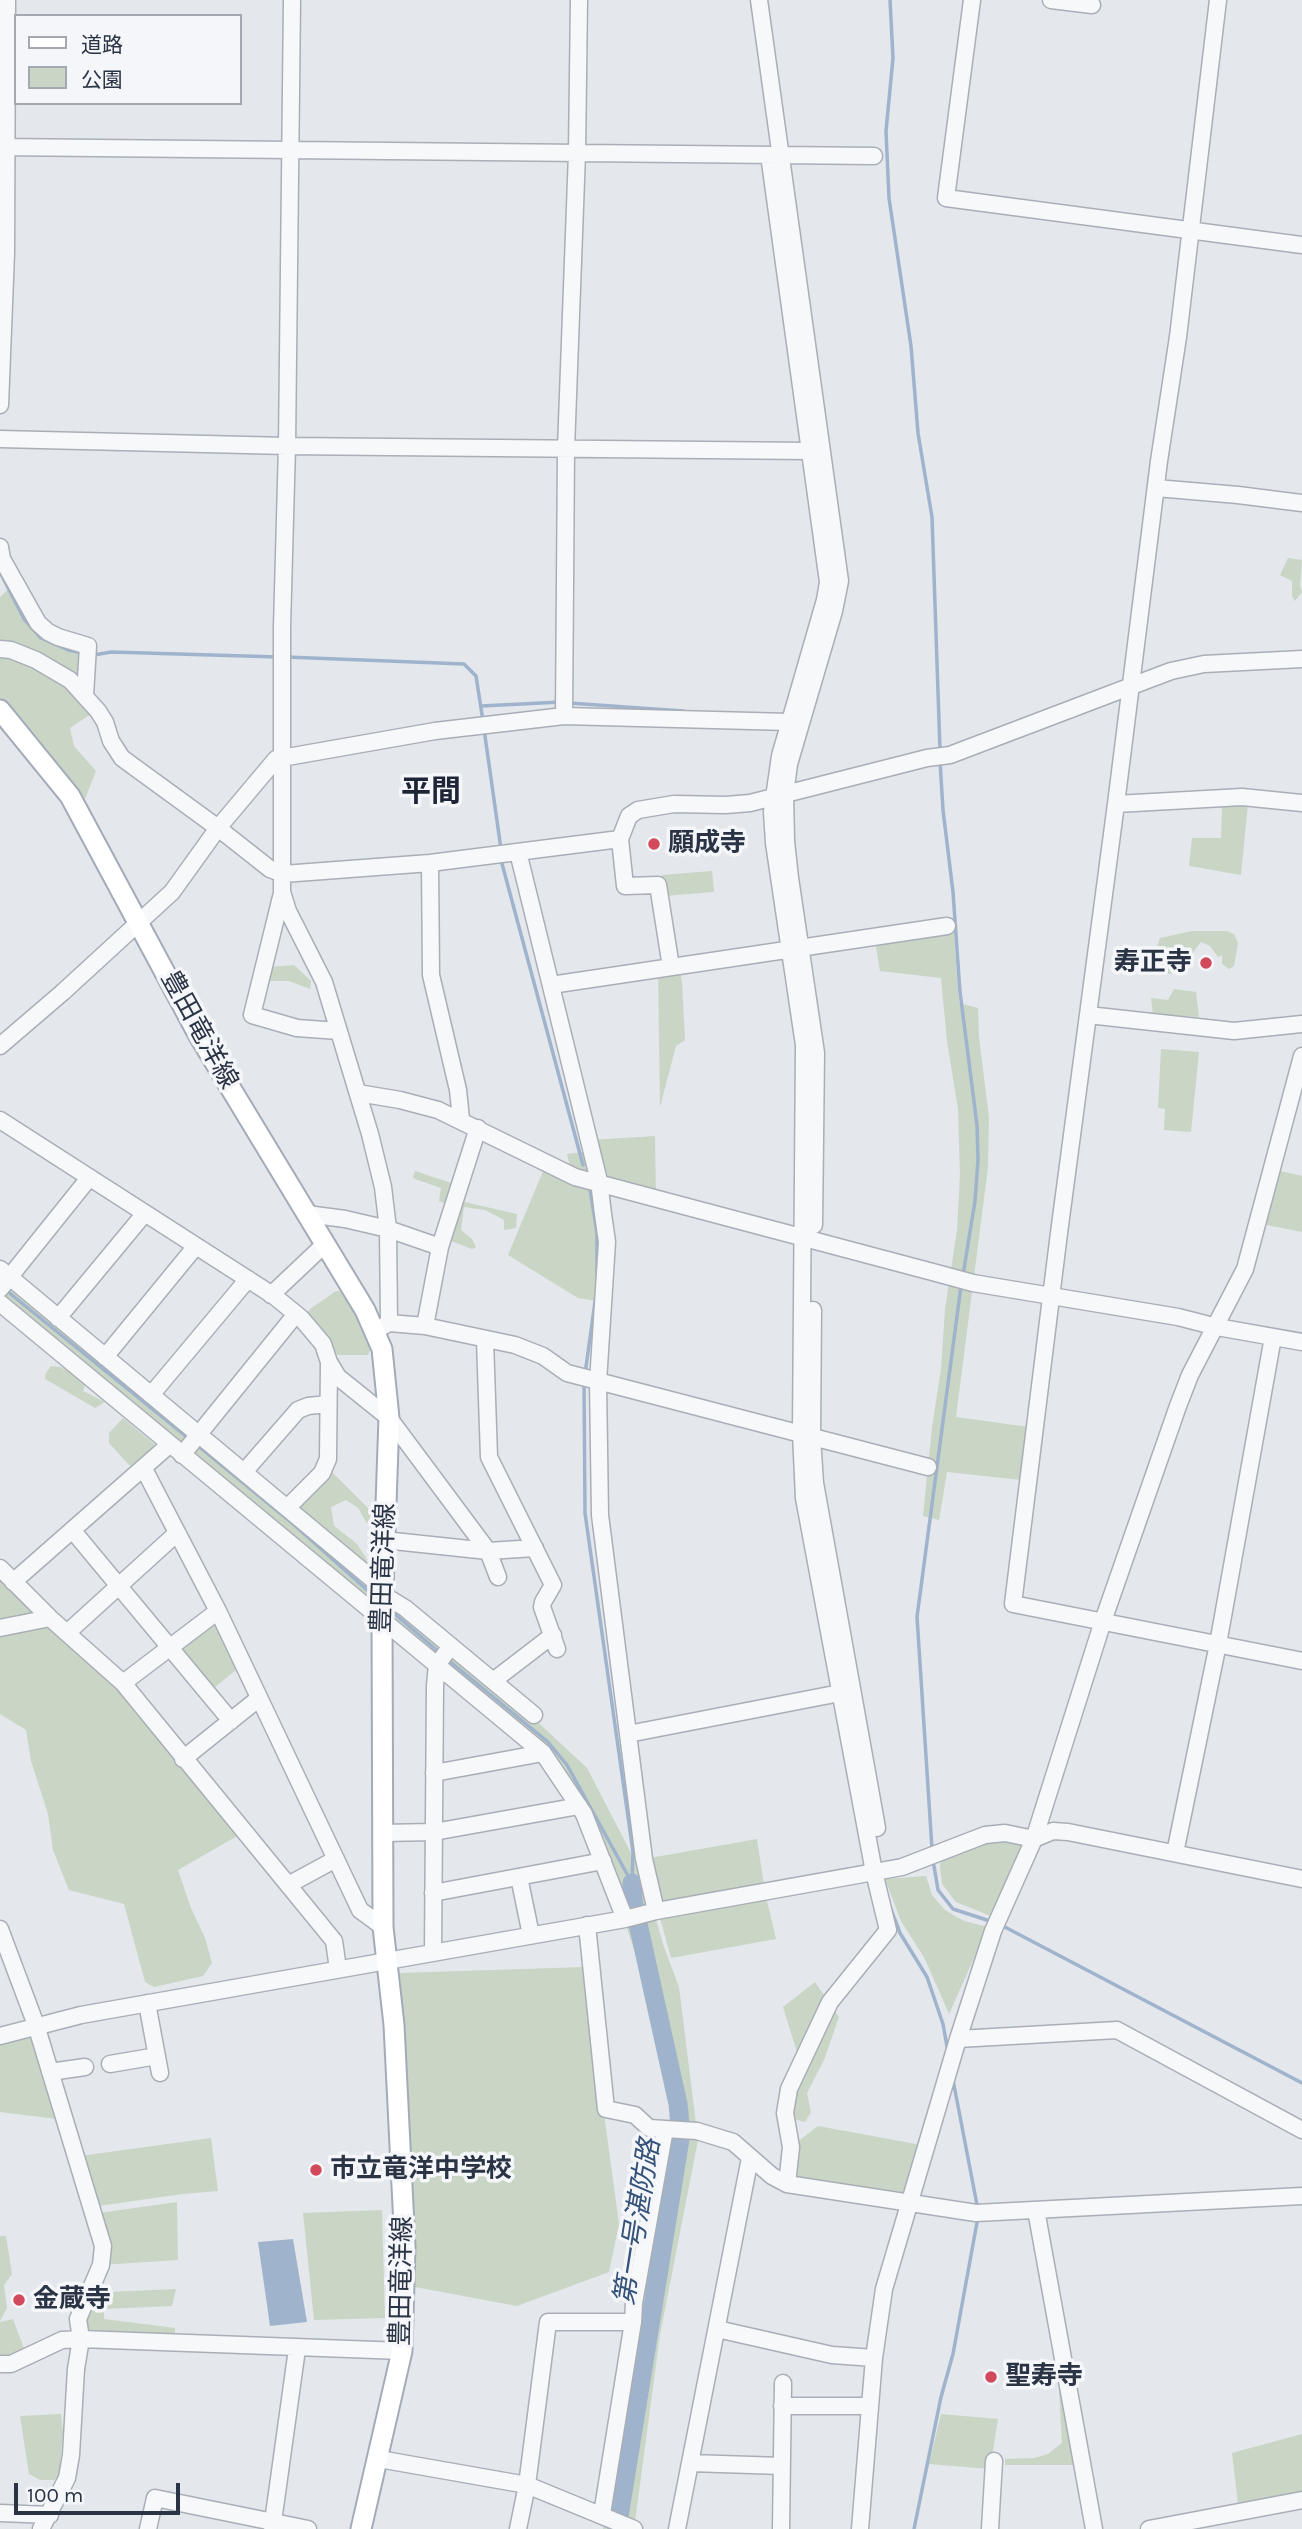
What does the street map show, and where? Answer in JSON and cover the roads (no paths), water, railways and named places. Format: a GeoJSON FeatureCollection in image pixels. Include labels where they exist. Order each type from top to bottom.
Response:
{"type":"FeatureCollection","features":[{"type":"Feature","properties":{"kind":"main road","name":"豊田竜洋線"},"geometry":{"type":"LineString","coordinates":[[0,710],[69,796],[199,1036],[325,1244],[382,1327],[388,1418],[382,1618],[383,1927],[394,2025],[405,2233],[402,2351],[361,2529]]}},
{"type":"Feature","properties":{"kind":"street"},"geometry":{"type":"LineString","coordinates":[[0,405],[6,253],[3,147],[7,0]]}},
{"type":"Feature","properties":{"kind":"street"},"geometry":{"type":"LineString","coordinates":[[292,0],[287,446],[282,627],[283,874],[282,892],[252,1015],[298,1028],[339,1031]]}},
{"type":"Feature","properties":{"kind":"street"},"geometry":{"type":"LineString","coordinates":[[564,716],[566,449],[577,153],[579,0]]}},
{"type":"Feature","properties":{"kind":"street"},"geometry":{"type":"LineString","coordinates":[[759,0],[810,451],[828,582],[780,756],[779,796],[786,841],[804,1045],[809,1238],[804,1497],[840,1693],[879,1871]]}},
{"type":"Feature","properties":{"kind":"street"},"geometry":{"type":"LineString","coordinates":[[972,0],[946,198],[1302,245]]}},
{"type":"Feature","properties":{"kind":"street"},"geometry":{"type":"LineString","coordinates":[[1051,0],[1092,5]]}},
{"type":"Feature","properties":{"kind":"street"},"geometry":{"type":"LineString","coordinates":[[1218,0],[1178,337],[1156,488],[1013,1604],[1302,1661]]}},
{"type":"Feature","properties":{"kind":"street"},"geometry":{"type":"LineString","coordinates":[[3,147],[874,156]]}},
{"type":"Feature","properties":{"kind":"street"},"geometry":{"type":"LineString","coordinates":[[775,155],[839,580],[834,611],[779,796]]}},
{"type":"Feature","properties":{"kind":"street"},"geometry":{"type":"LineString","coordinates":[[0,439],[287,446],[810,451]]}},
{"type":"Feature","properties":{"kind":"street"},"geometry":{"type":"LineString","coordinates":[[1156,488],[1302,503]]}},
{"type":"Feature","properties":{"kind":"street"},"geometry":{"type":"LineString","coordinates":[[0,547],[2,559],[38,623],[58,637],[88,646],[85,696]]}},
{"type":"Feature","properties":{"kind":"street"},"geometry":{"type":"LineString","coordinates":[[0,649],[11,650],[36,660],[70,680],[105,722],[111,741],[122,758],[270,869],[283,874],[430,863],[621,839]]}},
{"type":"Feature","properties":{"kind":"street"},"geometry":{"type":"LineString","coordinates":[[671,967],[658,885],[625,886],[621,839],[629,816],[638,810],[674,804],[730,806],[779,796],[927,758],[950,755],[1171,671],[1189,667],[1302,659]]}},
{"type":"Feature","properties":{"kind":"street"},"geometry":{"type":"LineString","coordinates":[[0,1046],[172,891],[218,828],[276,759],[435,731],[564,716],[789,722]]}},
{"type":"Feature","properties":{"kind":"street"},"geometry":{"type":"LineString","coordinates":[[1116,804],[1242,797],[1302,803]]}},
{"type":"Feature","properties":{"kind":"street"},"geometry":{"type":"LineString","coordinates":[[518,852],[599,1182],[607,1242],[598,1382],[600,1515],[644,1859],[656,1911]]}},
{"type":"Feature","properties":{"kind":"street"},"geometry":{"type":"LineString","coordinates":[[430,863],[431,975],[458,1090],[461,1119]]}},
{"type":"Feature","properties":{"kind":"street"},"geometry":{"type":"LineString","coordinates":[[282,892],[288,911],[324,982],[383,1187],[388,1229],[382,1327],[425,1326],[515,1345],[543,1356],[567,1373],[928,1467]]}},
{"type":"Feature","properties":{"kind":"street"},"geometry":{"type":"LineString","coordinates":[[551,985],[947,926]]}},
{"type":"Feature","properties":{"kind":"street"},"geometry":{"type":"LineString","coordinates":[[1088,1015],[1234,1031],[1302,1024]]}},
{"type":"Feature","properties":{"kind":"street"},"geometry":{"type":"LineString","coordinates":[[860,2529],[874,2358],[884,2288],[958,2039],[993,1931],[1034,1839],[1102,1621],[1178,1406],[1190,1375],[1245,1269],[1302,1056]]}},
{"type":"Feature","properties":{"kind":"street"},"geometry":{"type":"LineString","coordinates":[[358,1093],[439,1110],[575,1177],[973,1283],[1178,1317],[1302,1342]]}},
{"type":"Feature","properties":{"kind":"street"},"geometry":{"type":"LineString","coordinates":[[0,1120],[248,1279],[296,1314],[323,1344],[338,1377],[388,1418],[488,1551],[498,1577]]}},
{"type":"Feature","properties":{"kind":"street"},"geometry":{"type":"LineString","coordinates":[[425,1326],[440,1247],[478,1128]]}},
{"type":"Feature","properties":{"kind":"street"},"geometry":{"type":"LineString","coordinates":[[89,1178],[3,1279],[105,1356],[534,1715]]}},
{"type":"Feature","properties":{"kind":"street"},"geometry":{"type":"LineString","coordinates":[[58,1318],[145,1213]]}},
{"type":"Feature","properties":{"kind":"street"},"geometry":{"type":"LineString","coordinates":[[307,1214],[388,1229],[440,1247]]}},
{"type":"Feature","properties":{"kind":"street"},"geometry":{"type":"LineString","coordinates":[[271,1295],[325,1244]]}},
{"type":"Feature","properties":{"kind":"street"},"geometry":{"type":"LineString","coordinates":[[105,1356],[196,1246]]}},
{"type":"Feature","properties":{"kind":"street"},"geometry":{"type":"LineString","coordinates":[[151,1395],[248,1279]]}},
{"type":"Feature","properties":{"kind":"street"},"geometry":{"type":"LineString","coordinates":[[0,1304],[542,1753],[579,1806],[625,1920]]}},
{"type":"Feature","properties":{"kind":"street"},"geometry":{"type":"LineString","coordinates":[[13,1583],[144,1469],[199,1435],[296,1314]]}},
{"type":"Feature","properties":{"kind":"street"},"geometry":{"type":"LineString","coordinates":[[1175,1853],[1218,1644],[1273,1337]]}},
{"type":"Feature","properties":{"kind":"street"},"geometry":{"type":"LineString","coordinates":[[485,1340],[489,1457],[553,1585],[542,1607],[555,1642],[493,1681]]}},
{"type":"Feature","properties":{"kind":"street"},"geometry":{"type":"LineString","coordinates":[[287,1508],[322,1473],[328,1459],[329,1362]]}},
{"type":"Feature","properties":{"kind":"street"},"geometry":{"type":"LineString","coordinates":[[244,1472],[298,1410],[328,1404]]}},
{"type":"Feature","properties":{"kind":"street"},"geometry":{"type":"LineString","coordinates":[[788,2184],[791,2147],[785,2113],[789,2089],[830,2002],[888,1930],[806,1435]]}},
{"type":"Feature","properties":{"kind":"street"},"geometry":{"type":"LineString","coordinates":[[144,1469],[218,1611],[360,1910],[383,1927]]}},
{"type":"Feature","properties":{"kind":"street"},"geometry":{"type":"LineString","coordinates":[[73,1531],[231,1720]]}},
{"type":"Feature","properties":{"kind":"street"},"geometry":{"type":"LineString","coordinates":[[67,1633],[177,1533]]}},
{"type":"Feature","properties":{"kind":"street"},"geometry":{"type":"LineString","coordinates":[[384,1540],[488,1551],[535,1548]]}},
{"type":"Feature","properties":{"kind":"street"},"geometry":{"type":"LineString","coordinates":[[0,1568],[50,1618],[123,1683],[334,1941],[338,1969]]}},
{"type":"Feature","properties":{"kind":"street"},"geometry":{"type":"LineString","coordinates":[[123,1683],[218,1611]]}},
{"type":"Feature","properties":{"kind":"street"},"geometry":{"type":"LineString","coordinates":[[0,1628],[50,1618]]}},
{"type":"Feature","properties":{"kind":"street"},"geometry":{"type":"LineString","coordinates":[[433,1953],[435,1686],[438,1665],[451,1646]]}},
{"type":"Feature","properties":{"kind":"street"},"geometry":{"type":"LineString","coordinates":[[628,1734],[840,1693]]}},
{"type":"Feature","properties":{"kind":"street"},"geometry":{"type":"LineString","coordinates":[[183,1759],[258,1699]]}},
{"type":"Feature","properties":{"kind":"street"},"geometry":{"type":"LineString","coordinates":[[434,1773],[542,1753]]}},
{"type":"Feature","properties":{"kind":"street"},"geometry":{"type":"LineString","coordinates":[[382,1833],[434,1832],[579,1806]]}},
{"type":"Feature","properties":{"kind":"street"},"geometry":{"type":"LineString","coordinates":[[0,2036],[36,2025],[147,2003],[625,1920],[656,1911],[902,1867],[985,1835],[1005,1833],[1034,1839],[1053,1831],[1068,1832],[1302,1879]]}},
{"type":"Feature","properties":{"kind":"street"},"geometry":{"type":"LineString","coordinates":[[288,1885],[335,1859]]}},
{"type":"Feature","properties":{"kind":"street"},"geometry":{"type":"LineString","coordinates":[[433,1893],[603,1861]]}},
{"type":"Feature","properties":{"kind":"street"},"geometry":{"type":"LineString","coordinates":[[519,1877],[531,1935]]}},
{"type":"Feature","properties":{"kind":"street"},"geometry":{"type":"LineString","coordinates":[[587,1925],[606,2109],[635,2115],[649,2128],[697,2131],[733,2141],[772,2176],[788,2184],[976,2213],[1302,2196]]}},
{"type":"Feature","properties":{"kind":"street"},"geometry":{"type":"LineString","coordinates":[[0,1929],[36,2025],[103,2246],[101,2265],[78,2319],[82,2339],[76,2369],[67,2479],[41,2529]]}},
{"type":"Feature","properties":{"kind":"street"},"geometry":{"type":"LineString","coordinates":[[147,2003],[160,2073]]}},
{"type":"Feature","properties":{"kind":"street"},"geometry":{"type":"LineString","coordinates":[[958,2039],[1117,2030],[1302,2130]]}},
{"type":"Feature","properties":{"kind":"street"},"geometry":{"type":"LineString","coordinates":[[110,2064],[157,2056]]}},
{"type":"Feature","properties":{"kind":"street"},"geometry":{"type":"LineString","coordinates":[[50,2072],[85,2067]]}},
{"type":"Feature","properties":{"kind":"street"},"geometry":{"type":"LineString","coordinates":[[603,2519],[634,2303],[667,2129]]}},
{"type":"Feature","properties":{"kind":"street"},"geometry":{"type":"LineString","coordinates":[[677,2529],[750,2158]]}},
{"type":"Feature","properties":{"kind":"street"},"geometry":{"type":"LineString","coordinates":[[1036,2210],[1094,2529]]}},
{"type":"Feature","properties":{"kind":"street"},"geometry":{"type":"LineString","coordinates":[[518,2529],[527,2485],[548,2322],[633,2322]]}},
{"type":"Feature","properties":{"kind":"street"},"geometry":{"type":"LineString","coordinates":[[717,2329],[832,2355],[874,2358]]}},
{"type":"Feature","properties":{"kind":"street"},"geometry":{"type":"LineString","coordinates":[[0,2364],[11,2364],[62,2340],[82,2339],[402,2351]]}},
{"type":"Feature","properties":{"kind":"street"},"geometry":{"type":"LineString","coordinates":[[272,2526],[297,2349]]}},
{"type":"Feature","properties":{"kind":"street"},"geometry":{"type":"LineString","coordinates":[[781,2529],[783,2383]]}},
{"type":"Feature","properties":{"kind":"street"},"geometry":{"type":"LineString","coordinates":[[782,2406],[870,2406]]}},
{"type":"Feature","properties":{"kind":"street"},"geometry":{"type":"LineString","coordinates":[[379,2459],[527,2485],[603,2519],[632,2528]]}},
{"type":"Feature","properties":{"kind":"street"},"geometry":{"type":"LineString","coordinates":[[990,2529],[994,2461]]}},
{"type":"Feature","properties":{"kind":"street"},"geometry":{"type":"LineString","coordinates":[[690,2463],[782,2466]]}},
{"type":"Feature","properties":{"kind":"street"},"geometry":{"type":"LineString","coordinates":[[148,2529],[155,2498],[272,2526],[308,2529]]}},
{"type":"Feature","properties":{"kind":"street"},"geometry":{"type":"LineString","coordinates":[[1149,2529],[1302,2501]]}},
{"type":"Feature","properties":{"kind":"street"},"geometry":{"type":"LineString","coordinates":[[1239,2512],[1242,2529]]}},
{"type":"Feature","properties":{"kind":"street"},"geometry":{"type":"LineString","coordinates":[[0,2513],[50,2515]]}},
{"type":"Feature","properties":{"kind":"water"},"geometry":{"type":"Polygon","coordinates":[[[293,2239],[307,2322],[270,2326],[258,2242],[293,2239]]]}},
{"type":"Feature","properties":{"kind":"waterway"},"geometry":{"type":"LineString","coordinates":[[890,0],[893,58],[886,131],[889,198],[911,346],[918,433],[932,517],[940,750]]}},
{"type":"Feature","properties":{"kind":"waterway"},"geometry":{"type":"LineString","coordinates":[[0,572],[24,619],[41,638],[68,650],[83,653]]}},
{"type":"Feature","properties":{"kind":"waterway"},"geometry":{"type":"LineString","coordinates":[[94,655],[111,652],[278,657]]}},
{"type":"Feature","properties":{"kind":"waterway"},"geometry":{"type":"LineString","coordinates":[[286,657],[464,664],[476,676],[483,721]]}},
{"type":"Feature","properties":{"kind":"waterway"},"geometry":{"type":"LineString","coordinates":[[481,706],[561,702]]}},
{"type":"Feature","properties":{"kind":"waterway"},"geometry":{"type":"LineString","coordinates":[[569,703],[683,711]]}},
{"type":"Feature","properties":{"kind":"waterway"},"geometry":{"type":"LineString","coordinates":[[484,729],[501,849]]}},
{"type":"Feature","properties":{"kind":"waterway"},"geometry":{"type":"LineString","coordinates":[[940,761],[960,992],[977,1125],[975,1201],[963,1275]]}},
{"type":"Feature","properties":{"kind":"waterway"},"geometry":{"type":"LineString","coordinates":[[501,860],[583,1165]]}},
{"type":"Feature","properties":{"kind":"waterway"},"geometry":{"type":"LineString","coordinates":[[590,1189],[597,1233],[597,1273]]}},
{"type":"Feature","properties":{"kind":"waterway"},"geometry":{"type":"LineString","coordinates":[[932,1849],[917,1617],[961,1286]]}},
{"type":"Feature","properties":{"kind":"waterway"},"geometry":{"type":"LineString","coordinates":[[7,1291],[188,1438]]}},
{"type":"Feature","properties":{"kind":"waterway"},"geometry":{"type":"LineString","coordinates":[[585,1374],[596,1295]]}},
{"type":"Feature","properties":{"kind":"waterway"},"geometry":{"type":"LineString","coordinates":[[584,1381],[585,1513],[633,1852],[632,1881]]}},
{"type":"Feature","properties":{"kind":"waterway"},"geometry":{"type":"LineString","coordinates":[[197,1445],[292,1523],[375,1597]]}},
{"type":"Feature","properties":{"kind":"waterway"},"geometry":{"type":"LineString","coordinates":[[389,1609],[441,1654]]}},
{"type":"Feature","properties":{"kind":"waterway"},"geometry":{"type":"LineString","coordinates":[[447,1659],[548,1742],[567,1765],[632,1883]]}},
{"type":"Feature","properties":{"kind":"waterway"},"geometry":{"type":"LineString","coordinates":[[933,1860],[938,1890],[953,1909],[993,1922]]}},
{"type":"Feature","properties":{"kind":"waterway","name":"第一号湛防路"},"geometry":{"type":"LineString","coordinates":[[617,2529],[681,2133],[678,2104],[633,1901],[632,1883]]}},
{"type":"Feature","properties":{"kind":"waterway"},"geometry":{"type":"LineString","coordinates":[[890,1907],[900,1933],[927,1977],[943,2024],[948,2052]]}},
{"type":"Feature","properties":{"kind":"waterway"},"geometry":{"type":"LineString","coordinates":[[1001,1925],[1302,2083]]}},
{"type":"Feature","properties":{"kind":"waterway"},"geometry":{"type":"LineString","coordinates":[[953,2080],[978,2210]]}},
{"type":"Feature","properties":{"kind":"waterway"},"geometry":{"type":"LineString","coordinates":[[914,2529],[941,2397],[953,2354],[978,2217]]}},
{"type":"Feature","properties":{"kind":"place","name":"願成寺"},"geometry":{"type":"Point","coordinates":[654,844]}},
{"type":"Feature","properties":{"kind":"place","name":"寿正寺"},"geometry":{"type":"Point","coordinates":[1206,963]}},
{"type":"Feature","properties":{"kind":"place","name":"市立竜洋中学校"},"geometry":{"type":"Point","coordinates":[316,2170]}},
{"type":"Feature","properties":{"kind":"place","name":"金蔵寺"},"geometry":{"type":"Point","coordinates":[19,2300]}},
{"type":"Feature","properties":{"kind":"place","name":"聖寿寺"},"geometry":{"type":"Point","coordinates":[991,2377]}},
{"type":"Feature","properties":{"kind":"district","name":"平間"},"geometry":{"type":"Point","coordinates":[431,792]}}]}
